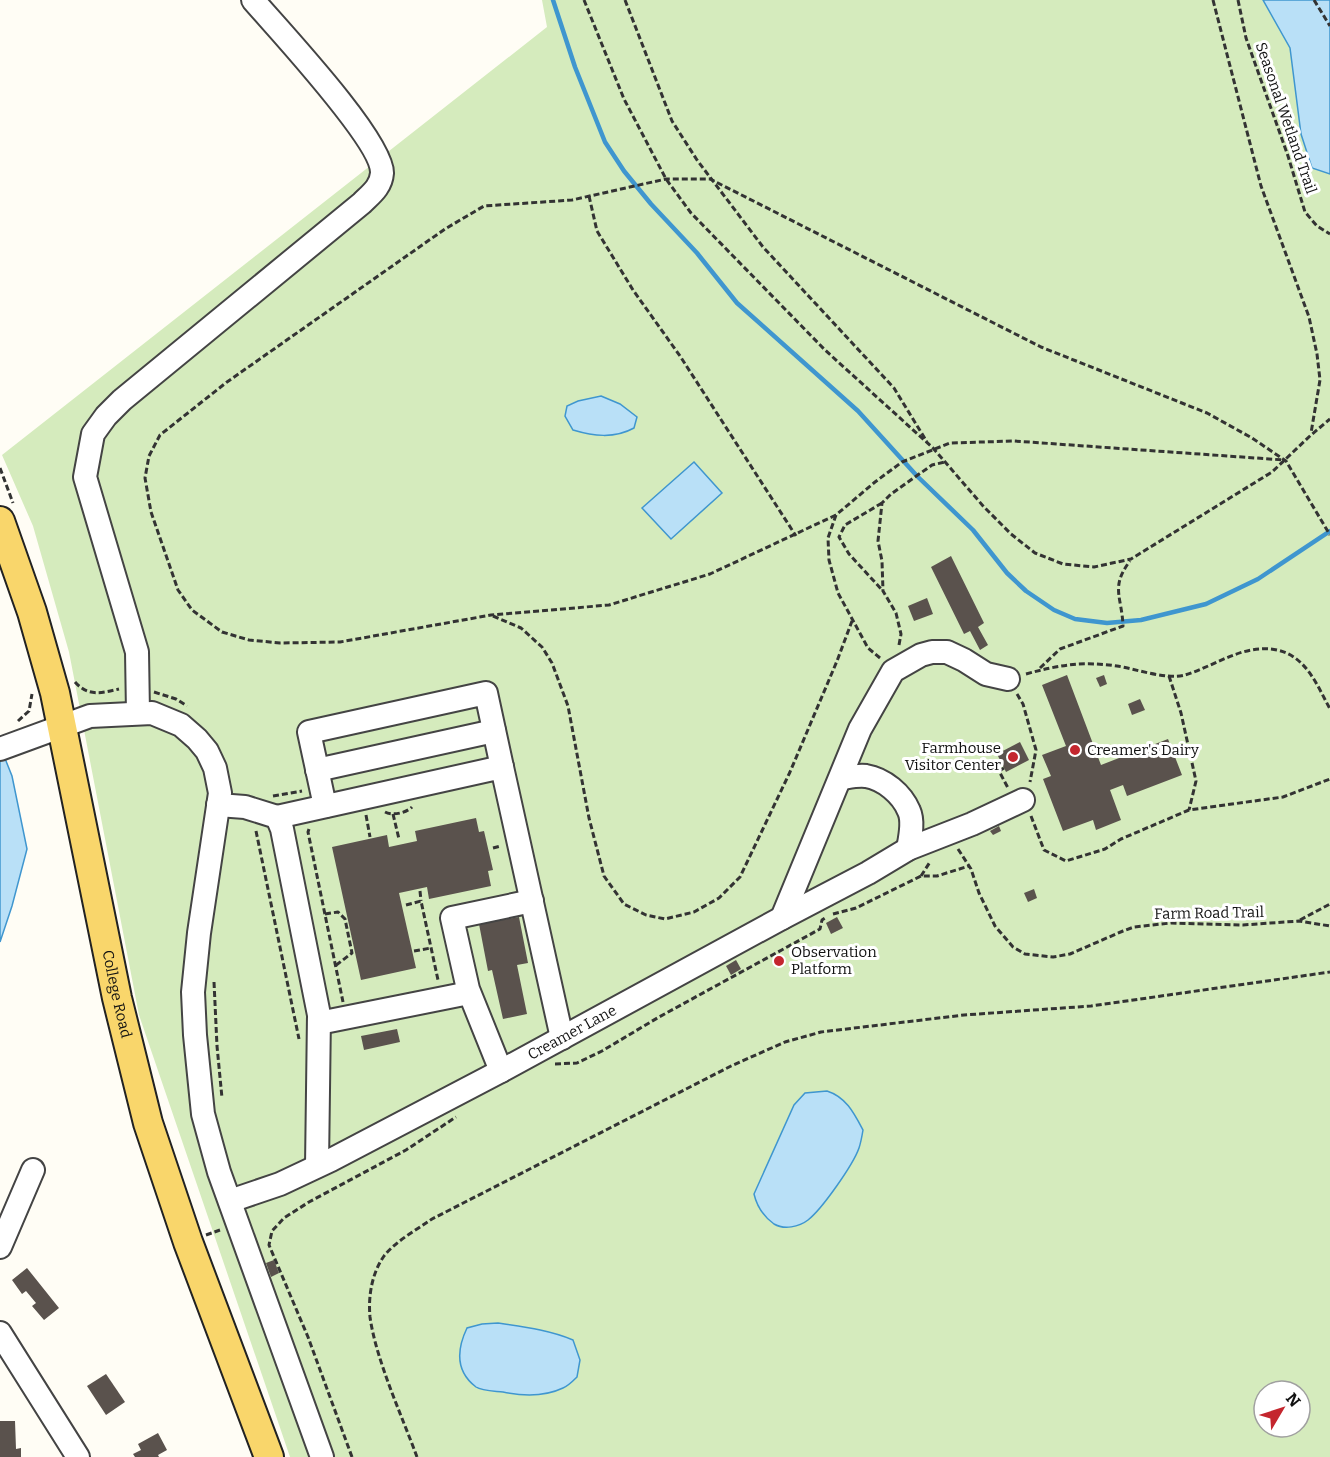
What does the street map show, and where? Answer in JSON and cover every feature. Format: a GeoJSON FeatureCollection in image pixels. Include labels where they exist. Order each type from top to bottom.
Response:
{"type":"FeatureCollection","features":[{"type":"Feature","properties":{"kind":"main road","name":"College Road"},"geometry":{"type":"LineString","coordinates":[[0,521],[32,612],[62,725],[117,998],[148,1123],[188,1242],[269,1457]]}},
{"type":"Feature","properties":{"kind":"street"},"geometry":{"type":"LineString","coordinates":[[138,713],[137,652],[85,477],[93,434],[105,416],[122,400],[377,189],[382,172],[375,152],[356,121],[253,0]]}},
{"type":"Feature","properties":{"kind":"street"},"geometry":{"type":"LineString","coordinates":[[782,918],[801,869],[842,778],[860,729],[893,671],[932,651],[947,652],[986,674],[1008,679]]}},
{"type":"Feature","properties":{"kind":"street"},"geometry":{"type":"LineString","coordinates":[[326,806],[309,732],[486,693],[562,1038]]}},
{"type":"Feature","properties":{"kind":"street"},"geometry":{"type":"LineString","coordinates":[[10,738],[90,716],[152,713],[182,725],[207,751],[215,768],[220,793],[199,933],[193,992],[203,1114],[219,1172],[322,1457]]}},
{"type":"Feature","properties":{"kind":"street"},"geometry":{"type":"LineString","coordinates":[[317,770],[494,730]]}},
{"type":"Feature","properties":{"kind":"street"},"geometry":{"type":"LineString","coordinates":[[218,805],[245,807],[278,817],[326,806],[391,803],[502,767]]}},
{"type":"Feature","properties":{"kind":"street"},"geometry":{"type":"LineString","coordinates":[[842,778],[865,776],[884,782],[900,795],[910,812],[911,834],[908,849]]}},
{"type":"Feature","properties":{"kind":"street","name":"Creamer Lane"},"geometry":{"type":"LineString","coordinates":[[230,1201],[280,1184],[501,1071],[868,873],[908,849],[1020,802]]}},
{"type":"Feature","properties":{"kind":"street"},"geometry":{"type":"LineString","coordinates":[[278,817],[319,1023],[317,1166]]}},
{"type":"Feature","properties":{"kind":"street"},"geometry":{"type":"LineString","coordinates":[[501,1071],[470,993],[452,918],[532,901]]}},
{"type":"Feature","properties":{"kind":"street"},"geometry":{"type":"LineString","coordinates":[[319,1023],[470,993]]}},
{"type":"Feature","properties":{"kind":"street"},"geometry":{"type":"LineString","coordinates":[[0,1247],[33,1170]]}},
{"type":"Feature","properties":{"kind":"street"},"geometry":{"type":"LineString","coordinates":[[0,1333],[78,1457]]}},
{"type":"Feature","properties":{"kind":"path"},"geometry":{"type":"LineString","coordinates":[[584,0],[624,99],[666,179],[691,213],[825,350],[933,448],[984,507],[1011,534],[1035,553],[1063,564],[1094,567],[1131,559],[1209,513],[1272,472],[1330,419]]}},
{"type":"Feature","properties":{"kind":"path"},"geometry":{"type":"LineString","coordinates":[[625,0],[672,121],[710,179],[763,247],[894,388],[929,445]]}},
{"type":"Feature","properties":{"kind":"path"},"geometry":{"type":"LineString","coordinates":[[1213,0],[1261,186],[1309,317],[1320,380],[1311,435]]}},
{"type":"Feature","properties":{"kind":"path","name":"Seasonal Wetland Trail"},"geometry":{"type":"LineString","coordinates":[[1238,0],[1246,38],[1288,156],[1305,212],[1317,226],[1330,234]]}},
{"type":"Feature","properties":{"kind":"path"},"geometry":{"type":"LineString","coordinates":[[1314,0],[1330,26]]}},
{"type":"Feature","properties":{"kind":"path"},"geometry":{"type":"LineString","coordinates":[[1286,460],[1014,441],[950,443],[902,462],[836,515],[796,536],[710,574],[609,605],[491,615],[340,642],[280,643],[249,640],[222,632],[192,610],[178,590],[151,512],[145,478],[148,456],[160,435],[227,382],[445,229],[484,206],[572,200],[666,179],[710,179],[1041,347],[1207,413],[1252,438],[1286,460],[1330,535]]}},
{"type":"Feature","properties":{"kind":"path"},"geometry":{"type":"LineString","coordinates":[[589,196],[597,231],[633,290],[680,356],[796,536]]}},
{"type":"Feature","properties":{"kind":"path"},"geometry":{"type":"LineString","coordinates":[[893,671],[901,634],[896,613],[883,591],[849,554],[840,537],[846,525],[882,503],[932,465],[945,462]]}},
{"type":"Feature","properties":{"kind":"path"},"geometry":{"type":"LineString","coordinates":[[882,503],[878,541],[882,561],[883,591]]}},
{"type":"Feature","properties":{"kind":"path"},"geometry":{"type":"LineString","coordinates":[[836,515],[828,538],[829,560],[838,593],[868,648],[893,671]]}},
{"type":"Feature","properties":{"kind":"path"},"geometry":{"type":"LineString","coordinates":[[1039,669],[1060,649],[1123,626],[1123,612],[1118,594],[1120,574],[1131,559]]}},
{"type":"Feature","properties":{"kind":"path"},"geometry":{"type":"LineString","coordinates":[[491,615],[521,628],[542,647],[552,663],[568,706],[589,818],[604,876],[624,904],[646,915],[665,919],[694,912],[719,898],[740,877],[790,772],[852,620]]}},
{"type":"Feature","properties":{"kind":"path"},"geometry":{"type":"LineString","coordinates":[[1020,802],[1029,790],[1036,750],[1023,704],[1008,679],[1039,669],[1077,663],[1184,675],[1220,660],[1259,648],[1279,650],[1295,657],[1310,672],[1330,709]]}},
{"type":"Feature","properties":{"kind":"path"},"geometry":{"type":"LineString","coordinates":[[1169,675],[1181,713],[1196,781],[1189,810]]}},
{"type":"Feature","properties":{"kind":"path"},"geometry":{"type":"LineString","coordinates":[[10,738],[21,719],[29,711]]}},
{"type":"Feature","properties":{"kind":"path"},"geometry":{"type":"LineString","coordinates":[[1004,768],[999,771],[1020,802],[1044,850],[1066,861],[1105,849],[1121,839],[1189,810],[1283,797],[1330,779]]}},
{"type":"Feature","properties":{"kind":"path"},"geometry":{"type":"LineString","coordinates":[[391,803],[409,811],[413,806]]}},
{"type":"Feature","properties":{"kind":"path"},"geometry":{"type":"LineString","coordinates":[[356,817],[384,812],[391,803]]}},
{"type":"Feature","properties":{"kind":"path"},"geometry":{"type":"LineString","coordinates":[[391,803],[399,839]]}},
{"type":"Feature","properties":{"kind":"path"},"geometry":{"type":"LineString","coordinates":[[366,815],[370,837]]}},
{"type":"Feature","properties":{"kind":"path"},"geometry":{"type":"LineString","coordinates":[[255,824],[300,1043]]}},
{"type":"Feature","properties":{"kind":"path"},"geometry":{"type":"LineString","coordinates":[[314,826],[308,832],[346,1018]]}},
{"type":"Feature","properties":{"kind":"path","name":"Farm Road Trail"},"geometry":{"type":"LineString","coordinates":[[945,834],[957,846],[969,866],[995,926],[1013,946],[1033,956],[1053,957],[1070,954],[1134,927],[1171,923],[1243,925],[1299,921],[1330,926]]}},
{"type":"Feature","properties":{"kind":"path"},"geometry":{"type":"LineString","coordinates":[[492,848],[502,846]]}},
{"type":"Feature","properties":{"kind":"path"},"geometry":{"type":"LineString","coordinates":[[544,1064],[577,1063],[602,1051],[658,1017],[820,929],[822,920],[835,913],[856,908],[921,876],[937,876],[969,866]]}},
{"type":"Feature","properties":{"kind":"path"},"geometry":{"type":"LineString","coordinates":[[420,891],[438,980]]}},
{"type":"Feature","properties":{"kind":"path"},"geometry":{"type":"LineString","coordinates":[[406,904],[421,902]]}},
{"type":"Feature","properties":{"kind":"path"},"geometry":{"type":"LineString","coordinates":[[1299,921],[1330,904]]}},
{"type":"Feature","properties":{"kind":"path"},"geometry":{"type":"LineString","coordinates":[[325,914],[338,912],[345,919],[352,953],[335,966]]}},
{"type":"Feature","properties":{"kind":"path"},"geometry":{"type":"LineString","coordinates":[[414,951],[431,948]]}},
{"type":"Feature","properties":{"kind":"path"},"geometry":{"type":"LineString","coordinates":[[417,1457],[381,1358],[370,1317],[370,1291],[375,1272],[386,1254],[432,1220],[731,1066],[785,1042],[812,1034],[964,1015],[1091,1006],[1330,972]]}},
{"type":"Feature","properties":{"kind":"path"},"geometry":{"type":"LineString","coordinates":[[213,977],[222,1099]]}},
{"type":"Feature","properties":{"kind":"path"},"geometry":{"type":"LineString","coordinates":[[352,1457],[308,1337],[269,1245],[272,1231],[284,1218],[309,1202],[406,1150],[457,1116]]}},
{"type":"Feature","properties":{"kind":"green space"},"geometry":{"type":"Polygon","coordinates":[[[542,0],[1330,0],[1330,1457],[290,1457],[139,1015],[69,652],[33,526],[2,455],[547,27],[542,0]]]}},
{"type":"Feature","properties":{"kind":"water"},"geometry":{"type":"Polygon","coordinates":[[[1263,0],[1330,0],[1330,174],[1312,168],[1301,134],[1290,48],[1263,0]]]}},
{"type":"Feature","properties":{"kind":"water"},"geometry":{"type":"Polygon","coordinates":[[[601,396],[620,404],[637,417],[634,428],[611,435],[588,434],[573,430],[565,416],[567,406],[601,396]]]}},
{"type":"Feature","properties":{"kind":"water"},"geometry":{"type":"Polygon","coordinates":[[[694,462],[722,493],[671,539],[642,508],[694,462]]]}},
{"type":"Feature","properties":{"kind":"water"},"geometry":{"type":"Polygon","coordinates":[[[0,746],[12,776],[27,849],[0,942],[0,746]]]}},
{"type":"Feature","properties":{"kind":"water"},"geometry":{"type":"Polygon","coordinates":[[[827,1091],[839,1097],[849,1106],[863,1130],[859,1148],[829,1197],[808,1220],[796,1226],[778,1226],[764,1214],[754,1194],[794,1105],[805,1093],[827,1091]]]}},
{"type":"Feature","properties":{"kind":"water"},"geometry":{"type":"Polygon","coordinates":[[[498,1323],[546,1331],[573,1340],[580,1360],[577,1377],[556,1391],[533,1395],[476,1387],[469,1381],[461,1367],[461,1344],[467,1328],[498,1323]]]}},
{"type":"Feature","properties":{"kind":"building"},"geometry":{"type":"Polygon","coordinates":[[[951,556],[984,623],[978,627],[988,645],[980,650],[970,631],[964,634],[931,567],[951,556]]]}},
{"type":"Feature","properties":{"kind":"building"},"geometry":{"type":"Polygon","coordinates":[[[927,598],[933,614],[914,621],[908,606],[927,598]]]}},
{"type":"Feature","properties":{"kind":"building","name":"Creamer's Dairy"},"geometry":{"type":"Polygon","coordinates":[[[1067,675],[1101,765],[1168,739],[1182,775],[1127,796],[1123,785],[1110,790],[1121,820],[1096,830],[1093,820],[1063,831],[1043,779],[1051,776],[1042,755],[1066,746],[1042,685],[1067,675]]]}},
{"type":"Feature","properties":{"kind":"building"},"geometry":{"type":"Polygon","coordinates":[[[1104,675],[1107,684],[1100,687],[1096,678],[1104,675]]]}},
{"type":"Feature","properties":{"kind":"building"},"geometry":{"type":"Polygon","coordinates":[[[1140,699],[1145,710],[1132,715],[1128,704],[1140,699]]]}},
{"type":"Feature","properties":{"kind":"building","name":"Farmhouse Visitor Center"},"geometry":{"type":"Polygon","coordinates":[[[1020,742],[1029,760],[1006,772],[997,754],[1020,742]]]}},
{"type":"Feature","properties":{"kind":"building"},"geometry":{"type":"Polygon","coordinates":[[[476,818],[479,832],[484,831],[493,870],[488,871],[491,886],[429,899],[427,887],[399,893],[416,968],[361,980],[332,847],[387,835],[389,847],[417,841],[415,831],[476,818]]]}},
{"type":"Feature","properties":{"kind":"building"},"geometry":{"type":"Polygon","coordinates":[[[999,826],[1001,831],[993,835],[990,831],[999,826]]]}},
{"type":"Feature","properties":{"kind":"building"},"geometry":{"type":"Polygon","coordinates":[[[1034,889],[1037,898],[1028,902],[1024,893],[1034,889]]]}},
{"type":"Feature","properties":{"kind":"building"},"geometry":{"type":"Polygon","coordinates":[[[519,917],[528,963],[517,965],[527,1014],[503,1019],[492,970],[488,971],[479,924],[519,917]]]}},
{"type":"Feature","properties":{"kind":"building"},"geometry":{"type":"Polygon","coordinates":[[[837,917],[843,928],[831,934],[826,923],[837,917]]]}},
{"type":"Feature","properties":{"kind":"building"},"geometry":{"type":"Polygon","coordinates":[[[736,960],[741,969],[731,975],[726,966],[736,960]]]}},
{"type":"Feature","properties":{"kind":"building"},"geometry":{"type":"Polygon","coordinates":[[[397,1029],[400,1042],[364,1050],[361,1036],[397,1029]]]}},
{"type":"Feature","properties":{"kind":"building"},"geometry":{"type":"Polygon","coordinates":[[[274,1260],[279,1273],[271,1277],[266,1263],[274,1260]]]}},
{"type":"Feature","properties":{"kind":"building"},"geometry":{"type":"Polygon","coordinates":[[[27,1268],[59,1308],[44,1320],[32,1306],[36,1303],[26,1291],[22,1294],[12,1280],[27,1268]]]}},
{"type":"Feature","properties":{"kind":"building"},"geometry":{"type":"Polygon","coordinates":[[[106,1374],[125,1402],[106,1415],[87,1386],[106,1374]]]}},
{"type":"Feature","properties":{"kind":"building"},"geometry":{"type":"Polygon","coordinates":[[[0,1421],[15,1421],[16,1449],[21,1448],[21,1457],[0,1457],[0,1421]]]}},
{"type":"Feature","properties":{"kind":"building"},"geometry":{"type":"Polygon","coordinates":[[[158,1433],[167,1450],[158,1455],[159,1457],[135,1457],[133,1454],[141,1450],[138,1444],[158,1433]]]}},
{"type":"Feature","properties":{"kind":"waterway"},"geometry":{"type":"LineString","coordinates":[[553,0],[575,67],[605,142],[624,171],[697,253],[737,303],[858,411],[917,476],[973,530],[1007,573],[1026,591],[1054,610],[1075,619],[1107,623],[1141,620],[1206,604],[1258,579],[1330,531]]}},
{"type":"Feature","properties":{"kind":"place","name":"Creamer's Dairy"},"geometry":{"type":"Point","coordinates":[1075,750]}},
{"type":"Feature","properties":{"kind":"place","name":"Farmhouse Visitor Center"},"geometry":{"type":"Point","coordinates":[1013,757]}},
{"type":"Feature","properties":{"kind":"place","name":"Observation Platform"},"geometry":{"type":"Point","coordinates":[779,961]}}]}
